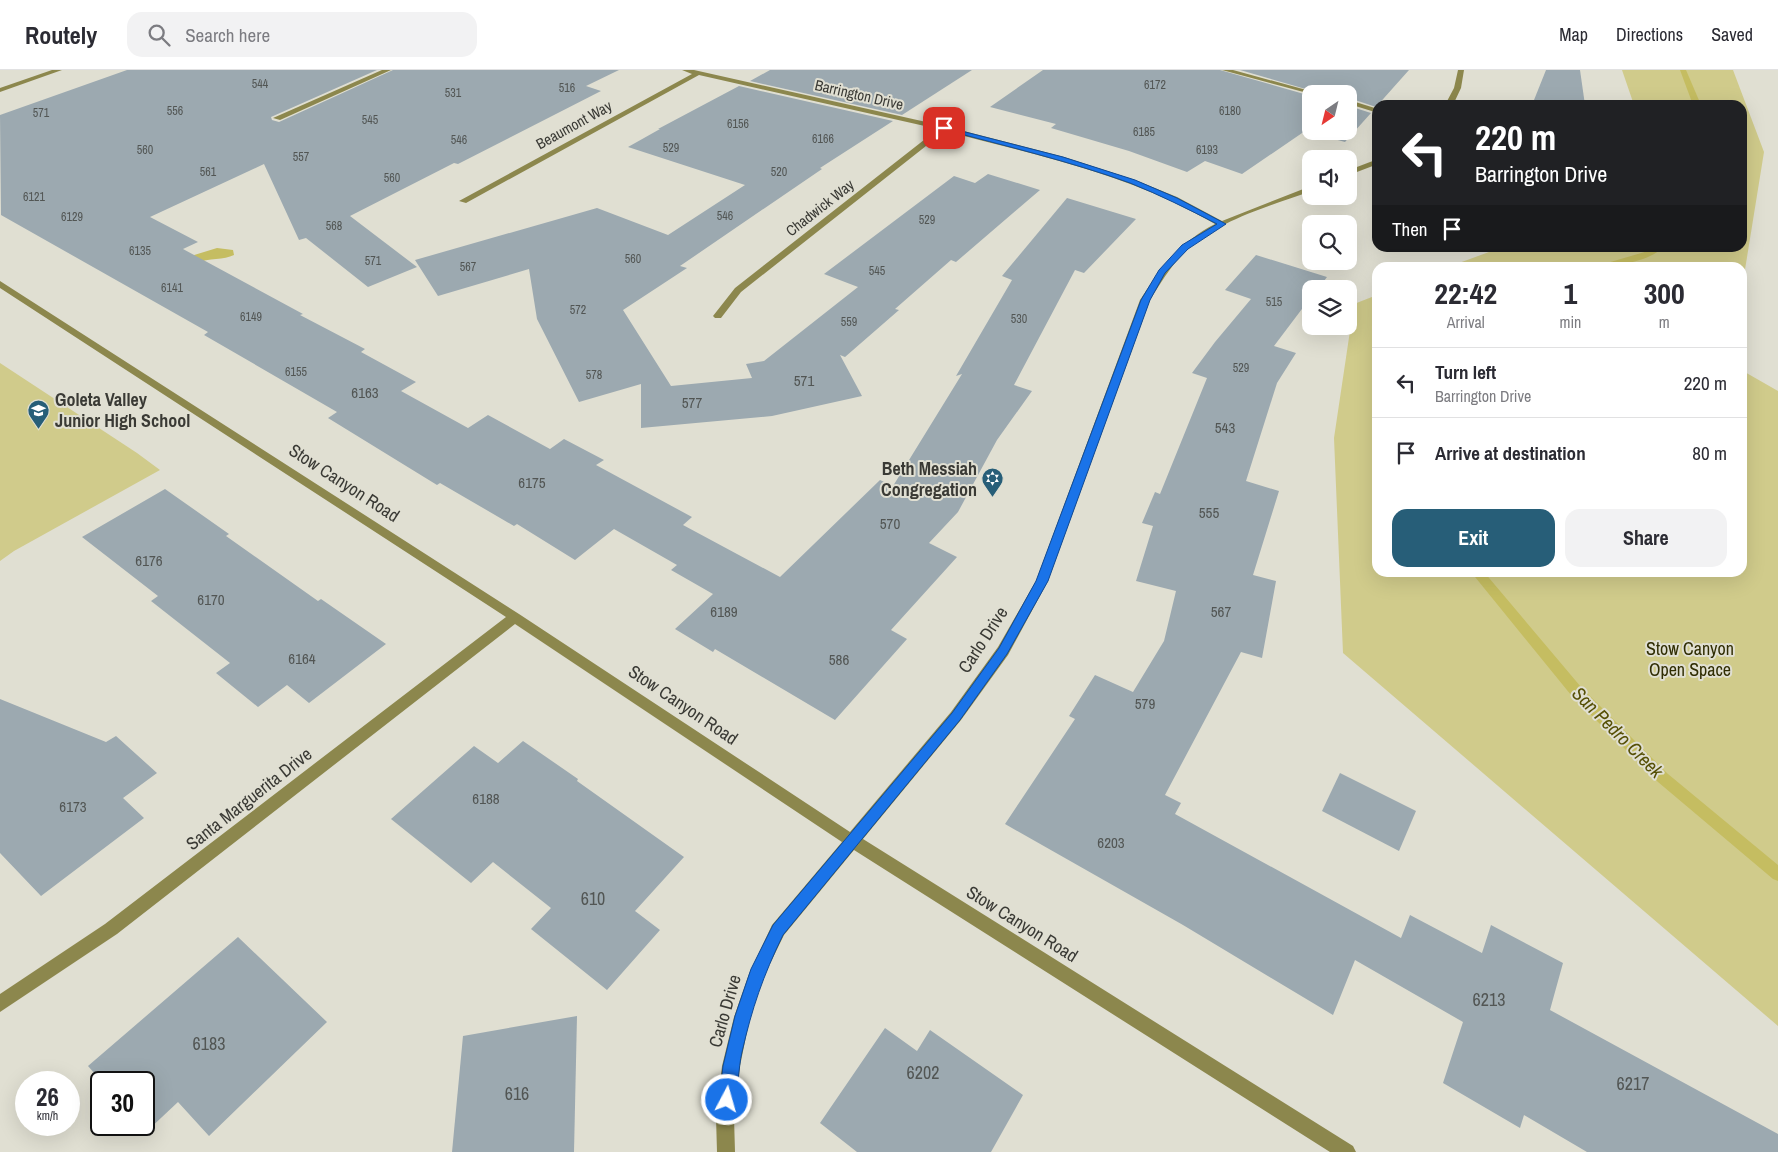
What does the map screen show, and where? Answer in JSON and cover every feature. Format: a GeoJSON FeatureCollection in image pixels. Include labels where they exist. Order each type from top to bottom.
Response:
{"type":"FeatureCollection","features":[{"type":"Feature","properties":{"kind":"street"},"geometry":{"type":"LineString","coordinates":[[0,90],[59,70]]}},
{"type":"Feature","properties":{"kind":"street"},"geometry":{"type":"LineString","coordinates":[[277,118],[388,70]]}},
{"type":"Feature","properties":{"kind":"street","name":"Barrington Drive"},"geometry":{"type":"LineString","coordinates":[[685,70],[944,128],[1061,158],[1132,182],[1174,199],[1222,224]]}},
{"type":"Feature","properties":{"kind":"street"},"geometry":{"type":"LineString","coordinates":[[1225,70],[1302,90]]}},
{"type":"Feature","properties":{"kind":"street"},"geometry":{"type":"LineString","coordinates":[[1452,100],[1461,77],[1461,70]]}},
{"type":"Feature","properties":{"kind":"street","name":"Beaumont Way"},"geometry":{"type":"LineString","coordinates":[[463,201],[698,73]]}},
{"type":"Feature","properties":{"kind":"street"},"geometry":{"type":"LineString","coordinates":[[1358,104],[1372,108]]}},
{"type":"Feature","properties":{"kind":"street","name":"Chadwick Way"},"geometry":{"type":"LineString","coordinates":[[718,316],[738,290],[944,128]]}},
{"type":"Feature","properties":{"kind":"street"},"geometry":{"type":"LineString","coordinates":[[1357,170],[1372,163]]}},
{"type":"Feature","properties":{"kind":"street","name":"Carlo Drive"},"geometry":{"type":"LineString","coordinates":[[726,1152],[725,1117],[731,1066],[742,1016],[757,974],[778,930],[956,716],[1003,651],[1042,581],[1145,300],[1162,272],[1185,247],[1222,224],[1302,192]]}},
{"type":"Feature","properties":{"kind":"street","name":"Stow Canyon Road"},"geometry":{"type":"LineString","coordinates":[[0,284],[515,617],[852,841],[1348,1152]]}},
{"type":"Feature","properties":{"kind":"street","name":"Santa Marguerita Drive"},"geometry":{"type":"LineString","coordinates":[[0,1004],[111,929],[515,617]]}},
{"type":"Feature","properties":{"kind":"green space"},"geometry":{"type":"Polygon","coordinates":[[[1622,70],[1733,70],[1744,100],[1632,100],[1622,70]]]}},
{"type":"Feature","properties":{"kind":"green space"},"geometry":{"type":"Polygon","coordinates":[[[1747,107],[1764,152],[1746,262],[1462,262],[1489,252],[1747,252],[1747,107]]]}},
{"type":"Feature","properties":{"kind":"green space","name":"Stow Canyon Open Space"},"geometry":{"type":"Polygon","coordinates":[[[1372,297],[1372,577],[1747,577],[1747,373],[1778,391],[1778,1026],[1343,653],[1334,438],[1349,335],[1357,335],[1357,303],[1372,297]]]}},
{"type":"Feature","properties":{"kind":"green space","name":"Goleta Valley Junior High School"},"geometry":{"type":"Polygon","coordinates":[[[0,363],[160,470],[14,551],[0,561],[0,363]]]}},
{"type":"Feature","properties":{"kind":"shaded area"},"geometry":{"type":"Polygon","coordinates":[[[217,248],[233,250],[234,255],[196,263],[191,256],[217,248]]]}},
{"type":"Feature","properties":{"kind":"building"},"geometry":{"type":"Polygon","coordinates":[[[127,70],[377,70],[271,117],[272,120],[279,122],[393,70],[619,70],[586,86],[601,91],[458,164],[454,163],[350,216],[417,267],[368,287],[306,238],[299,240],[264,164],[150,217],[198,242],[183,249],[303,314],[300,315],[365,349],[361,352],[416,382],[401,391],[468,428],[488,415],[550,449],[564,439],[604,460],[596,465],[692,517],[683,525],[780,577],[880,480],[893,486],[962,374],[956,376],[1012,280],[1002,276],[1067,198],[1136,219],[1084,273],[1075,270],[1014,385],[1032,391],[997,440],[958,512],[929,543],[957,557],[891,630],[907,639],[835,720],[715,649],[713,652],[675,629],[713,594],[671,570],[677,565],[614,529],[575,560],[517,524],[514,526],[440,483],[437,485],[328,418],[337,412],[204,335],[208,332],[1,215],[0,115],[127,70]]]}},
{"type":"Feature","properties":{"kind":"building"},"geometry":{"type":"Polygon","coordinates":[[[770,70],[972,70],[902,115],[750,81],[770,70]]]}},
{"type":"Feature","properties":{"kind":"building"},"geometry":{"type":"Polygon","coordinates":[[[1043,70],[1220,70],[1302,93],[1302,133],[1242,174],[1205,161],[1187,172],[1129,151],[1051,128],[1056,124],[990,107],[1043,70]]]}},
{"type":"Feature","properties":{"kind":"building"},"geometry":{"type":"Polygon","coordinates":[[[1240,70],[1409,70],[1382,100],[1372,100],[1372,106],[1358,101],[1358,85],[1302,85],[1302,88],[1240,70]]]}},
{"type":"Feature","properties":{"kind":"building"},"geometry":{"type":"Polygon","coordinates":[[[1546,70],[1580,70],[1584,100],[1534,100],[1546,70]]]}},
{"type":"Feature","properties":{"kind":"building"},"geometry":{"type":"Polygon","coordinates":[[[739,86],[893,121],[820,168],[822,169],[680,266],[687,268],[623,310],[671,386],[752,378],[746,364],[764,361],[858,287],[824,274],[954,176],[975,183],[988,174],[1040,190],[956,262],[951,260],[895,309],[899,310],[845,357],[840,355],[862,396],[772,416],[641,428],[641,384],[579,402],[537,319],[529,269],[438,296],[415,260],[597,208],[668,235],[745,185],[628,147],[739,86]]]}},
{"type":"Feature","properties":{"kind":"building"},"geometry":{"type":"Polygon","coordinates":[[[1358,109],[1371,113],[1358,128],[1358,109]]]}},
{"type":"Feature","properties":{"kind":"building"},"geometry":{"type":"Polygon","coordinates":[[[1256,255],[1327,277],[1325,280],[1302,280],[1302,309],[1274,346],[1296,353],[1277,383],[1246,481],[1279,491],[1253,575],[1276,581],[1262,658],[1241,652],[1165,795],[1181,803],[1175,814],[1401,938],[1410,915],[1482,953],[1491,925],[1563,963],[1550,1010],[1778,1134],[1778,1152],[1587,1152],[1524,1115],[1520,1128],[1443,1083],[1463,1022],[1355,960],[1333,1015],[1183,925],[1005,824],[1075,719],[1069,716],[1095,675],[1133,692],[1164,641],[1176,591],[1136,581],[1153,526],[1142,523],[1155,492],[1160,494],[1207,378],[1192,373],[1251,299],[1225,290],[1256,255]]]}},
{"type":"Feature","properties":{"kind":"building"},"geometry":{"type":"Polygon","coordinates":[[[165,489],[229,534],[226,536],[318,601],[321,599],[386,644],[309,703],[287,685],[258,707],[216,673],[230,663],[151,601],[158,596],[82,537],[165,489]]]}},
{"type":"Feature","properties":{"kind":"building"},"geometry":{"type":"Polygon","coordinates":[[[0,699],[106,742],[116,736],[157,773],[123,798],[144,818],[41,896],[0,853],[0,699]]]}},
{"type":"Feature","properties":{"kind":"building"},"geometry":{"type":"Polygon","coordinates":[[[523,741],[684,857],[635,911],[660,930],[607,990],[531,929],[551,908],[493,862],[471,883],[391,819],[474,746],[498,763],[523,741]]]}},
{"type":"Feature","properties":{"kind":"building"},"geometry":{"type":"Polygon","coordinates":[[[1340,773],[1416,811],[1399,851],[1322,811],[1340,773]]]}},
{"type":"Feature","properties":{"kind":"building"},"geometry":{"type":"Polygon","coordinates":[[[238,937],[327,1022],[209,1136],[178,1102],[155,1124],[155,1071],[92,1071],[88,1066],[238,937]]]}},
{"type":"Feature","properties":{"kind":"building"},"geometry":{"type":"Polygon","coordinates":[[[577,1016],[574,1152],[452,1152],[463,1036],[577,1016]]]}},
{"type":"Feature","properties":{"kind":"building"},"geometry":{"type":"Polygon","coordinates":[[[885,1028],[917,1051],[930,1030],[1023,1095],[991,1152],[857,1152],[820,1123],[885,1028]]]}},
{"type":"Feature","properties":{"kind":"waterway","name":"San Pedro Creek"},"geometry":{"type":"LineString","coordinates":[[1683,70],[1695,100]]}},
{"type":"Feature","properties":{"kind":"waterway","name":"San Pedro Creek"},"geometry":{"type":"LineString","coordinates":[[1617,262],[1652,252]]}},
{"type":"Feature","properties":{"kind":"waterway","name":"San Pedro Creek"},"geometry":{"type":"LineString","coordinates":[[1481,577],[1576,691],[1663,778],[1778,874]]}},
{"type":"Feature","properties":{"kind":"place","name":"Goleta Valley Junior High School"},"geometry":{"type":"Point","coordinates":[39,429]}},
{"type":"Feature","properties":{"kind":"place","name":"Beth Messiah Congregation"},"geometry":{"type":"Point","coordinates":[993,498]}},
{"type":"Feature","properties":{"kind":"route"},"geometry":{"type":"LineString","coordinates":[[727,1100],[731,1066],[742,1016],[757,974],[778,930],[956,716],[1003,651],[1042,581],[1145,300],[1162,272],[1185,247],[1222,224],[1174,199],[1132,182],[1061,158],[944,128]]}}]}
